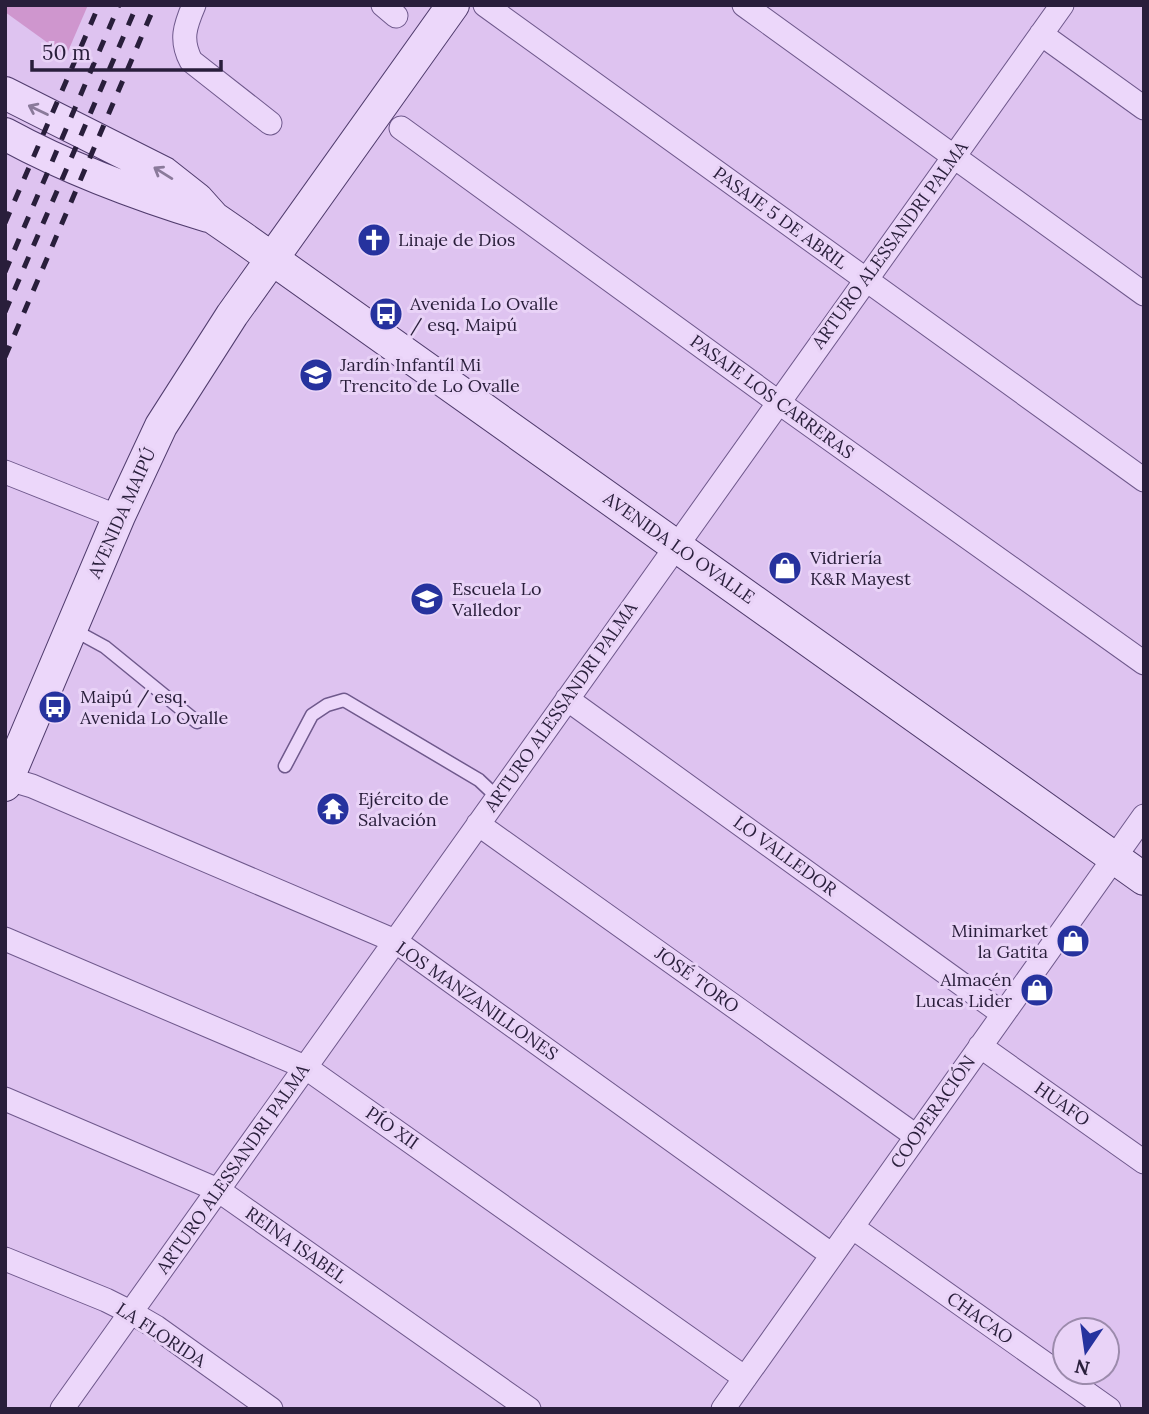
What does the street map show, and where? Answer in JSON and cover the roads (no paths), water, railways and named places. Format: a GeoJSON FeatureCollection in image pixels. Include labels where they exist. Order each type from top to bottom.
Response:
{"type":"FeatureCollection","features":[{"type":"Feature","properties":{"kind":"main road","name":"AVENIDA MAIPÚ"},"geometry":{"type":"LineString","coordinates":[[6,780],[161,426],[205,356],[272,259],[453,5]]}},
{"type":"Feature","properties":{"kind":"main road","name":"AVENIDA LO OVALLE"},"geometry":{"type":"LineString","coordinates":[[5,93],[164,173],[197,199],[215,218],[1144,878]]}},
{"type":"Feature","properties":{"kind":"main road","name":"AVENIDA LO OVALLE"},"geometry":{"type":"LineString","coordinates":[[5,134],[135,192],[215,218]]}},
{"type":"Feature","properties":{"kind":"street"},"geometry":{"type":"LineString","coordinates":[[194,5],[186,24],[184,38],[185,51],[191,61],[270,123]]}},
{"type":"Feature","properties":{"kind":"street","name":"PASAJE 5 DE ABRIL"},"geometry":{"type":"LineString","coordinates":[[485,5],[1144,480]]}},
{"type":"Feature","properties":{"kind":"street"},"geometry":{"type":"LineString","coordinates":[[744,5],[1144,294]]}},
{"type":"Feature","properties":{"kind":"street","name":"ARTURO ALESSANDRI PALMA"},"geometry":{"type":"LineString","coordinates":[[61,1409],[1062,5]]}},
{"type":"Feature","properties":{"kind":"street"},"geometry":{"type":"LineString","coordinates":[[1041,34],[1144,108]]}},
{"type":"Feature","properties":{"kind":"street","name":"PASAJE LOS CARRERAS"},"geometry":{"type":"LineString","coordinates":[[401,128],[1144,663]]}},
{"type":"Feature","properties":{"kind":"street"},"geometry":{"type":"LineString","coordinates":[[5,472],[106,512]]}},
{"type":"Feature","properties":{"kind":"street","name":"LO VALLEDOR"},"geometry":{"type":"LineString","coordinates":[[567,699],[1003,1014]]}},
{"type":"Feature","properties":{"kind":"street","name":"LOS MANZANILLONES"},"geometry":{"type":"LineString","coordinates":[[6,780],[32,786],[395,941],[832,1255]]}},
{"type":"Feature","properties":{"kind":"street","name":"COOPERACIÓN"},"geometry":{"type":"LineString","coordinates":[[726,1407],[1144,816]]}},
{"type":"Feature","properties":{"kind":"street","name":"JOSÉ TORO"},"geometry":{"type":"LineString","coordinates":[[478,824],[916,1136]]}},
{"type":"Feature","properties":{"kind":"street","name":"PÍO XII"},"geometry":{"type":"LineString","coordinates":[[5,939],[305,1067],[745,1378]]}},
{"type":"Feature","properties":{"kind":"street","name":"HUAFO"},"geometry":{"type":"LineString","coordinates":[[980,1046],[1144,1162]]}},
{"type":"Feature","properties":{"kind":"street","name":"REINA ISABEL"},"geometry":{"type":"LineString","coordinates":[[5,1099],[218,1189],[529,1409]]}},
{"type":"Feature","properties":{"kind":"street","name":"CHACAO"},"geometry":{"type":"LineString","coordinates":[[852,1227],[1109,1409]]}},
{"type":"Feature","properties":{"kind":"street","name":"LA FLORIDA"},"geometry":{"type":"LineString","coordinates":[[5,1259],[130,1312],[156,1327],[271,1409]]}},
{"type":"Feature","properties":{"kind":"lane"},"geometry":{"type":"LineString","coordinates":[[72,629],[105,647],[197,722]]}},
{"type":"Feature","properties":{"kind":"lane"},"geometry":{"type":"LineString","coordinates":[[285,766],[312,715],[327,705],[344,700],[479,780],[497,797]]}},
{"type":"Feature","properties":{"kind":"railway"},"geometry":{"type":"LineString","coordinates":[[5,223],[99,5]]}},
{"type":"Feature","properties":{"kind":"railway"},"geometry":{"type":"LineString","coordinates":[[5,272],[119,5]]}},
{"type":"Feature","properties":{"kind":"railway"},"geometry":{"type":"LineString","coordinates":[[5,312],[137,5]]}},
{"type":"Feature","properties":{"kind":"railway"},"geometry":{"type":"LineString","coordinates":[[5,357],[155,5]]}},
{"type":"Feature","properties":{"kind":"place","name":"Linaje de Dios"},"geometry":{"type":"Point","coordinates":[374,240]}},
{"type":"Feature","properties":{"kind":"place","name":"Avenida Lo Ovalle / esq. Maipú"},"geometry":{"type":"Point","coordinates":[386,314]}},
{"type":"Feature","properties":{"kind":"place","name":"Jardín Infantíl Mi Trencito de Lo Ovalle"},"geometry":{"type":"Point","coordinates":[316,375]}},
{"type":"Feature","properties":{"kind":"place","name":"Vidriería K&R Mayest"},"geometry":{"type":"Point","coordinates":[785,568]}},
{"type":"Feature","properties":{"kind":"place","name":"Escuela Lo Valledor"},"geometry":{"type":"Point","coordinates":[427,599]}},
{"type":"Feature","properties":{"kind":"place","name":"Maipú / esq. Avenida Lo Ovalle"},"geometry":{"type":"Point","coordinates":[55,707]}},
{"type":"Feature","properties":{"kind":"place","name":"Ejército de Salvación"},"geometry":{"type":"Point","coordinates":[333,809]}},
{"type":"Feature","properties":{"kind":"place","name":"Minimarket la Gatita"},"geometry":{"type":"Point","coordinates":[1073,941]}},
{"type":"Feature","properties":{"kind":"place","name":"Almacén Lucas Lider"},"geometry":{"type":"Point","coordinates":[1037,990]}}]}
